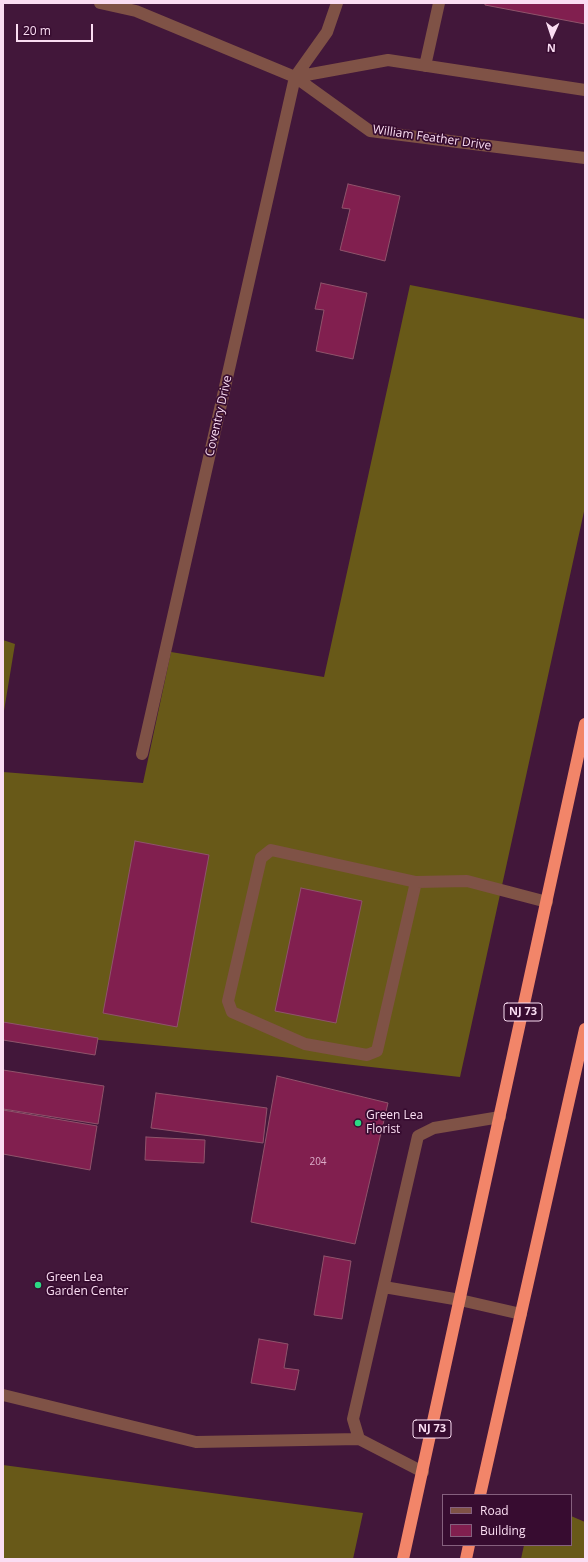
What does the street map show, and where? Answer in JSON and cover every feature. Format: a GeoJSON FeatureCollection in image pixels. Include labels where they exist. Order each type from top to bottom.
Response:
{"type":"FeatureCollection","features":[{"type":"Feature","properties":{"kind":"highway","name":"NJ 73"},"geometry":{"type":"LineString","coordinates":[[403,1559],[585,724]]}},
{"type":"Feature","properties":{"kind":"highway"},"geometry":{"type":"LineString","coordinates":[[480,1494],[585,1029]]}},
{"type":"Feature","properties":{"kind":"highway"},"geometry":{"type":"LineString","coordinates":[[466,1559],[469,1546]]}},
{"type":"Feature","properties":{"kind":"street","name":"William Feather Drive"},"geometry":{"type":"LineString","coordinates":[[100,3],[136,11],[295,77],[370,131],[585,158]]}},
{"type":"Feature","properties":{"kind":"street"},"geometry":{"type":"LineString","coordinates":[[295,77],[327,32],[337,3]]}},
{"type":"Feature","properties":{"kind":"street"},"geometry":{"type":"LineString","coordinates":[[425,66],[439,3]]}},
{"type":"Feature","properties":{"kind":"street"},"geometry":{"type":"LineString","coordinates":[[295,77],[388,60],[585,90]]}},
{"type":"Feature","properties":{"kind":"street","name":"Coventry Drive"},"geometry":{"type":"LineString","coordinates":[[142,754],[295,77]]}},
{"type":"Feature","properties":{"kind":"street"},"geometry":{"type":"LineString","coordinates":[[416,882],[377,1051],[367,1055],[305,1044],[232,1012],[228,1000],[261,858],[271,850],[416,882],[467,881],[547,902]]}},
{"type":"Feature","properties":{"kind":"street"},"geometry":{"type":"LineString","coordinates":[[359,1439],[353,1419],[418,1136],[434,1128],[500,1117]]}},
{"type":"Feature","properties":{"kind":"street"},"geometry":{"type":"LineString","coordinates":[[384,1287],[460,1300],[521,1314]]}},
{"type":"Feature","properties":{"kind":"street"},"geometry":{"type":"LineString","coordinates":[[3,1395],[196,1442],[359,1439],[423,1472]]}},
{"type":"Feature","properties":{"kind":"shaded area"},"geometry":{"type":"Polygon","coordinates":[[[410,285],[585,319],[585,507],[460,1077],[282,1057],[3,1031],[3,772],[143,783],[171,652],[324,677],[410,285]]]}},
{"type":"Feature","properties":{"kind":"shaded area"},"geometry":{"type":"Polygon","coordinates":[[[3,640],[15,644],[3,717],[3,640]]]}},
{"type":"Feature","properties":{"kind":"shaded area"},"geometry":{"type":"Polygon","coordinates":[[[3,1465],[363,1513],[353,1559],[3,1559],[3,1465]]]}},
{"type":"Feature","properties":{"kind":"shaded area"},"geometry":{"type":"Polygon","coordinates":[[[572,1516],[585,1522],[585,1559],[521,1559],[524,1546],[572,1546],[572,1516]]]}},
{"type":"Feature","properties":{"kind":"building"},"geometry":{"type":"Polygon","coordinates":[[[485,3],[585,3],[585,24],[485,5],[485,3]]]}},
{"type":"Feature","properties":{"kind":"building"},"geometry":{"type":"Polygon","coordinates":[[[348,184],[400,196],[385,261],[340,250],[350,209],[342,208],[348,184]]]}},
{"type":"Feature","properties":{"kind":"building"},"geometry":{"type":"Polygon","coordinates":[[[321,283],[367,293],[353,359],[316,351],[324,310],[315,309],[321,283]]]}},
{"type":"Feature","properties":{"kind":"building"},"geometry":{"type":"Polygon","coordinates":[[[135,841],[209,855],[177,1027],[103,1013],[135,841]]]}},
{"type":"Feature","properties":{"kind":"building"},"geometry":{"type":"Polygon","coordinates":[[[301,888],[362,901],[336,1023],[275,1011],[301,888]]]}},
{"type":"Feature","properties":{"kind":"building"},"geometry":{"type":"Polygon","coordinates":[[[3,1022],[98,1038],[95,1055],[3,1040],[3,1022]]]}},
{"type":"Feature","properties":{"kind":"building"},"geometry":{"type":"Polygon","coordinates":[[[3,1070],[104,1086],[98,1124],[3,1109],[3,1070]]]}},
{"type":"Feature","properties":{"kind":"building"},"geometry":{"type":"Polygon","coordinates":[[[277,1076],[388,1103],[355,1244],[251,1222],[277,1076]]]}},
{"type":"Feature","properties":{"kind":"building"},"geometry":{"type":"Polygon","coordinates":[[[156,1093],[267,1108],[263,1143],[151,1128],[156,1093]]]}},
{"type":"Feature","properties":{"kind":"building"},"geometry":{"type":"Polygon","coordinates":[[[3,1110],[97,1126],[90,1170],[3,1154],[3,1110]]]}},
{"type":"Feature","properties":{"kind":"building"},"geometry":{"type":"Polygon","coordinates":[[[146,1137],[205,1140],[204,1163],[145,1160],[146,1137]]]}},
{"type":"Feature","properties":{"kind":"building"},"geometry":{"type":"Polygon","coordinates":[[[324,1256],[351,1261],[342,1319],[314,1315],[324,1256]]]}},
{"type":"Feature","properties":{"kind":"building"},"geometry":{"type":"Polygon","coordinates":[[[259,1339],[288,1344],[284,1368],[299,1370],[295,1390],[251,1383],[259,1339]]]}},
{"type":"Feature","properties":{"kind":"place","name":"Green Lea Florist"},"geometry":{"type":"Point","coordinates":[358,1123]}},
{"type":"Feature","properties":{"kind":"place","name":"Green Lea Garden Center"},"geometry":{"type":"Point","coordinates":[38,1285]}}]}
